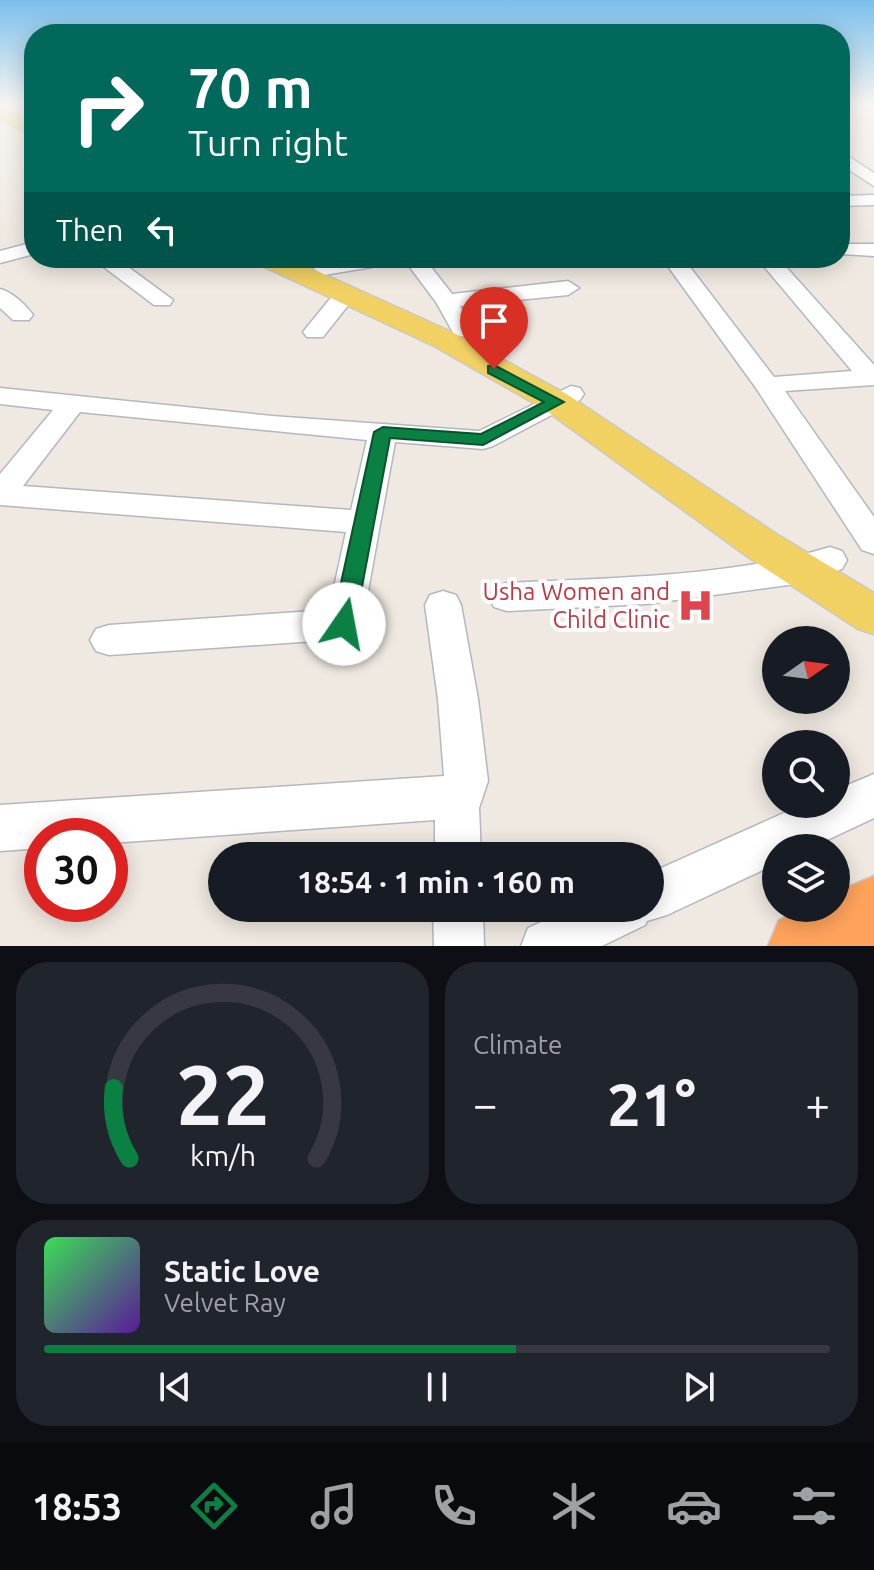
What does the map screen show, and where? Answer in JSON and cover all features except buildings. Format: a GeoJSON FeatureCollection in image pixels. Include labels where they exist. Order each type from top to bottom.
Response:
{"type":"FeatureCollection","features":[{"type":"Feature","properties":{"kind":"highway"},"geometry":{"type":"LineString","coordinates":[[805,946],[874,912]]}},
{"type":"Feature","properties":{"kind":"main road"},"geometry":{"type":"LineString","coordinates":[[302,268],[463,331],[564,398],[763,546],[874,587]]}},
{"type":"Feature","properties":{"kind":"main road"},"geometry":{"type":"LineString","coordinates":[[323,274],[445,340],[564,398]]}},
{"type":"Feature","properties":{"kind":"main road"},"geometry":{"type":"LineString","coordinates":[[817,565],[874,616]]}},
{"type":"Feature","properties":{"kind":"street"},"geometry":{"type":"LineString","coordinates":[[850,163],[874,181]]}},
{"type":"Feature","properties":{"kind":"street"},"geometry":{"type":"LineString","coordinates":[[857,200],[874,214]]}},
{"type":"Feature","properties":{"kind":"street"},"geometry":{"type":"LineString","coordinates":[[4,253],[24,250]]}},
{"type":"Feature","properties":{"kind":"street"},"geometry":{"type":"LineString","coordinates":[[850,250],[874,250]]}},
{"type":"Feature","properties":{"kind":"street"},"geometry":{"type":"LineString","coordinates":[[116,268],[162,300]]}},
{"type":"Feature","properties":{"kind":"street"},"geometry":{"type":"LineString","coordinates":[[315,332],[323,274],[346,268]]}},
{"type":"Feature","properties":{"kind":"street"},"geometry":{"type":"LineString","coordinates":[[421,268],[446,301],[463,331]]}},
{"type":"Feature","properties":{"kind":"street"},"geometry":{"type":"LineString","coordinates":[[679,268],[767,385],[874,542]]}},
{"type":"Feature","properties":{"kind":"street"},"geometry":{"type":"LineString","coordinates":[[776,268],[872,377]]}},
{"type":"Feature","properties":{"kind":"street"},"geometry":{"type":"LineString","coordinates":[[446,301],[568,288]]}},
{"type":"Feature","properties":{"kind":"street"},"geometry":{"type":"LineString","coordinates":[[0,296],[21,315]]}},
{"type":"Feature","properties":{"kind":"street"},"geometry":{"type":"LineString","coordinates":[[767,385],[872,377]]}},
{"type":"Feature","properties":{"kind":"street"},"geometry":{"type":"LineString","coordinates":[[0,396],[483,440],[564,398]]}},
{"type":"Feature","properties":{"kind":"street"},"geometry":{"type":"LineString","coordinates":[[0,495],[72,404]]}},
{"type":"Feature","properties":{"kind":"street"},"geometry":{"type":"LineString","coordinates":[[109,640],[344,624],[383,432]]}},
{"type":"Feature","properties":{"kind":"street"},"geometry":{"type":"LineString","coordinates":[[0,495],[365,522]]}},
{"type":"Feature","properties":{"kind":"street"},"geometry":{"type":"LineString","coordinates":[[507,597],[646,590],[817,565]]}},
{"type":"Feature","properties":{"kind":"street"},"geometry":{"type":"LineString","coordinates":[[443,605],[458,699],[466,781],[457,808],[458,842]]}},
{"type":"Feature","properties":{"kind":"street"},"geometry":{"type":"LineString","coordinates":[[664,892],[874,795]]}},
{"type":"Feature","properties":{"kind":"street"},"geometry":{"type":"LineString","coordinates":[[0,828],[450,797],[457,808]]}},
{"type":"Feature","properties":{"kind":"street"},"geometry":{"type":"LineString","coordinates":[[458,922],[459,946]]}},
{"type":"Feature","properties":{"kind":"street"},"geometry":{"type":"LineString","coordinates":[[546,946],[598,922]]}},
{"type":"Feature","properties":{"kind":"place","name":"Usha Women and Child Clinic"},"geometry":{"type":"Point","coordinates":[696,605]}},
{"type":"Feature","properties":{"kind":"route"},"geometry":{"type":"LineString","coordinates":[[344,624],[383,432],[483,440],[556,402],[494,369]]}}]}
